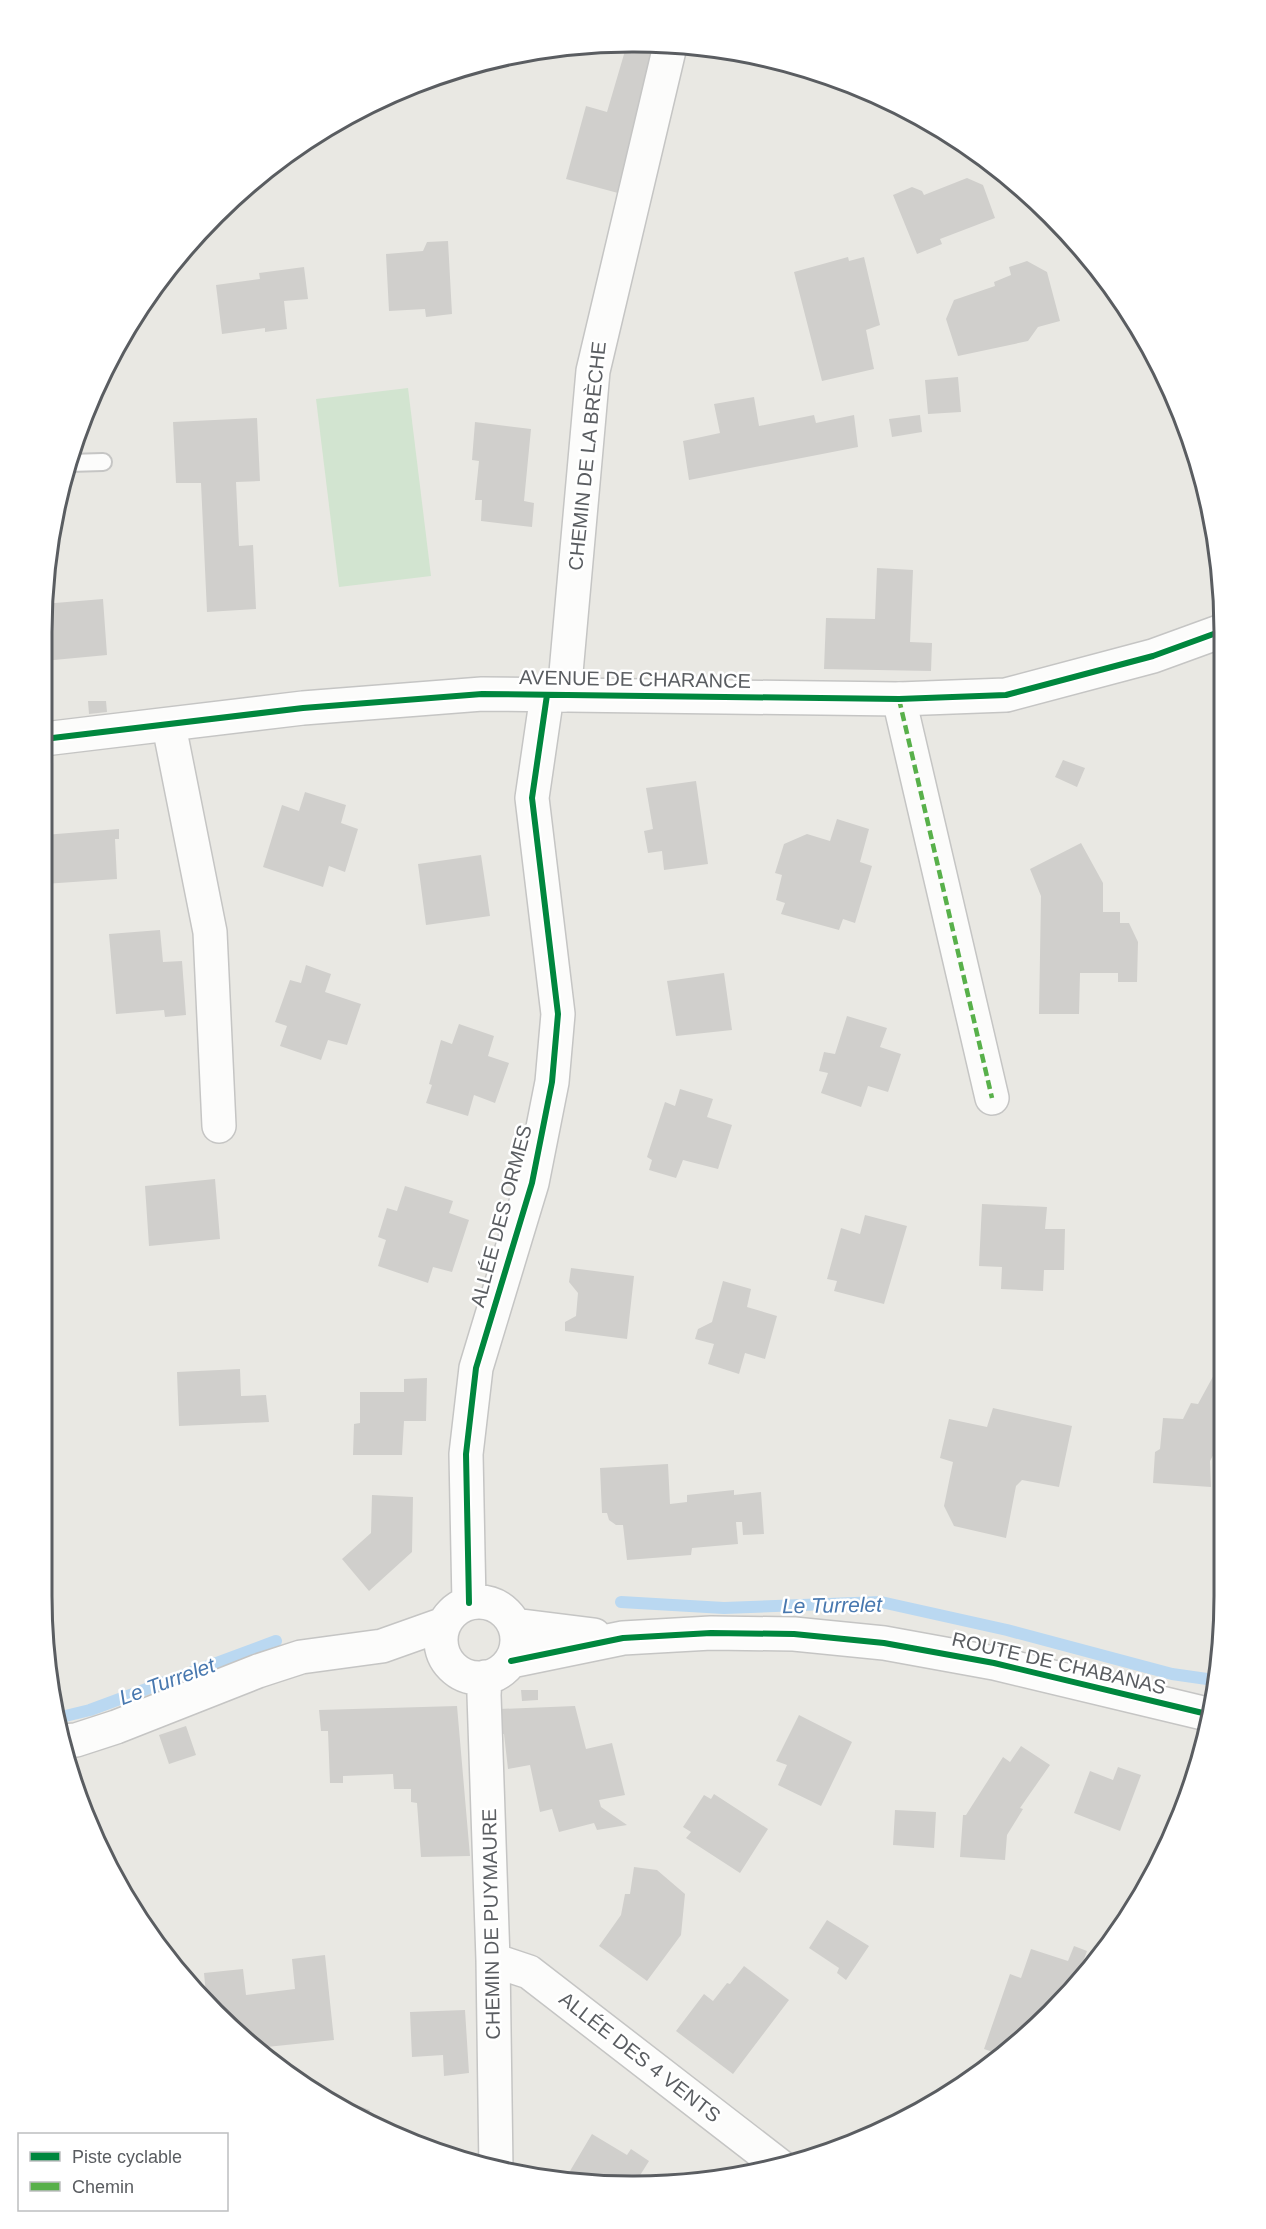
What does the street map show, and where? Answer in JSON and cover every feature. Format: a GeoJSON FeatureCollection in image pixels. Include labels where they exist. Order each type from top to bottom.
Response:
{"type":"FeatureCollection","features":[{"type":"Feature","properties":{"kind":"street","name":"CHEMIN DE LA BRÈCHE"},"geometry":{"type":"LineString","coordinates":[[556,695],[593,371],[668,54]]}},
{"type":"Feature","properties":{"kind":"street","name":"AVENUE DE CHARANCE"},"geometry":{"type":"LineString","coordinates":[[52,738],[169,726],[303,708],[482,693],[899,699],[1006,695],[1153,656],[1214,634]]}},
{"type":"Feature","properties":{"kind":"street","name":"ALLÉE DES ORMES"},"geometry":{"type":"LineString","coordinates":[[469,1603],[466,1454],[476,1368],[532,1183],[552,1082],[558,1014],[532,798],[556,695]]}},
{"type":"Feature","properties":{"kind":"street"},"geometry":{"type":"LineString","coordinates":[[899,699],[992,1098]]}},
{"type":"Feature","properties":{"kind":"street"},"geometry":{"type":"LineString","coordinates":[[169,726],[210,932],[219,1126]]}},
{"type":"Feature","properties":{"kind":"street"},"geometry":{"type":"LineString","coordinates":[[469,1603],[498,1606],[508,1614],[518,1637],[516,1650],[498,1669],[466,1677],[455,1671],[446,1661],[441,1637],[444,1624],[452,1613],[469,1603]]}},
{"type":"Feature","properties":{"kind":"street"},"geometry":{"type":"LineString","coordinates":[[71,1740],[116,1727],[258,1671],[301,1657],[382,1646],[444,1624]]}},
{"type":"Feature","properties":{"kind":"street","name":"ROUTE DE CHABANAS"},"geometry":{"type":"LineString","coordinates":[[514,1625],[623,1638],[711,1633],[794,1634],[884,1643],[994,1663],[1201,1713]]}},
{"type":"Feature","properties":{"kind":"street","name":"ROUTE DE CHABANAS"},"geometry":{"type":"LineString","coordinates":[[498,1669],[623,1638]]}},
{"type":"Feature","properties":{"kind":"street"},"geometry":{"type":"LineString","coordinates":[[382,1646],[446,1661]]}},
{"type":"Feature","properties":{"kind":"street","name":"CHEMIN DE PUYMAURE"},"geometry":{"type":"LineString","coordinates":[[496,2160],[493,1960],[484,1706],[498,1669]]}},
{"type":"Feature","properties":{"kind":"street","name":"ALLÉE DES 4 VENTS"},"geometry":{"type":"LineString","coordinates":[[493,1960],[529,1972],[772,2159]]}},
{"type":"Feature","properties":{"kind":"lane"},"geometry":{"type":"LineString","coordinates":[[78,463],[104,462]]}},
{"type":"Feature","properties":{"kind":"green space"},"geometry":{"type":"Polygon","coordinates":[[[408,388],[431,576],[339,587],[316,399],[408,388]]]}},
{"type":"Feature","properties":{"kind":"building"},"geometry":{"type":"Polygon","coordinates":[[[625,52],[657,53],[618,193],[566,179],[586,106],[607,112],[625,52]]]}},
{"type":"Feature","properties":{"kind":"building"},"geometry":{"type":"Polygon","coordinates":[[[967,178],[983,185],[995,218],[940,239],[942,244],[917,254],[893,195],[912,187],[922,191],[924,195],[967,178]]]}},
{"type":"Feature","properties":{"kind":"building"},"geometry":{"type":"Polygon","coordinates":[[[448,241],[452,314],[426,317],[425,309],[389,311],[386,254],[423,251],[427,242],[448,241]]]}},
{"type":"Feature","properties":{"kind":"building"},"geometry":{"type":"Polygon","coordinates":[[[848,257],[849,261],[864,257],[880,325],[866,330],[874,369],[822,381],[794,272],[848,257]]]}},
{"type":"Feature","properties":{"kind":"building"},"geometry":{"type":"Polygon","coordinates":[[[1027,261],[1047,272],[1060,321],[1038,327],[1028,341],[958,356],[946,319],[954,300],[995,286],[994,282],[1011,275],[1009,267],[1027,261]]]}},
{"type":"Feature","properties":{"kind":"building"},"geometry":{"type":"Polygon","coordinates":[[[304,267],[308,299],[284,301],[287,329],[265,332],[265,328],[222,334],[216,285],[260,279],[259,273],[304,267]]]}},
{"type":"Feature","properties":{"kind":"building"},"geometry":{"type":"Polygon","coordinates":[[[958,377],[961,412],[928,414],[925,380],[958,377]]]}},
{"type":"Feature","properties":{"kind":"building"},"geometry":{"type":"Polygon","coordinates":[[[754,397],[759,426],[814,415],[816,423],[854,415],[858,447],[689,480],[683,441],[720,433],[714,404],[754,397]]]}},
{"type":"Feature","properties":{"kind":"building"},"geometry":{"type":"Polygon","coordinates":[[[920,415],[922,432],[892,437],[889,419],[920,415]]]}},
{"type":"Feature","properties":{"kind":"building"},"geometry":{"type":"Polygon","coordinates":[[[257,418],[260,481],[236,482],[239,546],[253,545],[256,609],[207,612],[201,483],[176,483],[173,422],[257,418]]]}},
{"type":"Feature","properties":{"kind":"building"},"geometry":{"type":"Polygon","coordinates":[[[475,422],[531,429],[524,501],[534,503],[532,527],[481,521],[482,500],[475,500],[479,461],[472,460],[475,422]]]}},
{"type":"Feature","properties":{"kind":"building"},"geometry":{"type":"Polygon","coordinates":[[[877,568],[913,570],[910,642],[932,643],[931,671],[824,669],[826,618],[875,619],[877,568]]]}},
{"type":"Feature","properties":{"kind":"building"},"geometry":{"type":"Polygon","coordinates":[[[103,599],[107,655],[52,660],[54,603],[103,599]]]}},
{"type":"Feature","properties":{"kind":"building"},"geometry":{"type":"Polygon","coordinates":[[[88,701],[106,701],[107,712],[89,714],[88,701]]]}},
{"type":"Feature","properties":{"kind":"building"},"geometry":{"type":"Polygon","coordinates":[[[1063,760],[1085,768],[1077,787],[1055,777],[1063,760]]]}},
{"type":"Feature","properties":{"kind":"building"},"geometry":{"type":"Polygon","coordinates":[[[696,781],[708,864],[664,870],[662,851],[648,853],[644,831],[653,829],[646,788],[696,781]]]}},
{"type":"Feature","properties":{"kind":"building"},"geometry":{"type":"Polygon","coordinates":[[[305,792],[346,805],[341,823],[358,829],[345,872],[329,866],[323,887],[263,867],[282,805],[299,811],[305,792]]]}},
{"type":"Feature","properties":{"kind":"building"},"geometry":{"type":"Polygon","coordinates":[[[837,819],[869,829],[860,862],[872,866],[855,923],[843,919],[839,930],[781,914],[785,903],[776,900],[782,875],[775,873],[784,844],[807,834],[830,841],[837,819]]]}},
{"type":"Feature","properties":{"kind":"building"},"geometry":{"type":"Polygon","coordinates":[[[119,829],[119,839],[115,839],[117,879],[52,883],[52,834],[119,829]]]}},
{"type":"Feature","properties":{"kind":"building"},"geometry":{"type":"Polygon","coordinates":[[[1081,843],[1103,883],[1103,912],[1120,912],[1120,923],[1129,923],[1138,942],[1137,982],[1118,982],[1118,973],[1080,973],[1079,1014],[1039,1014],[1041,896],[1030,869],[1081,843]]]}},
{"type":"Feature","properties":{"kind":"building"},"geometry":{"type":"Polygon","coordinates":[[[481,855],[490,916],[426,925],[418,864],[481,855]]]}},
{"type":"Feature","properties":{"kind":"building"},"geometry":{"type":"Polygon","coordinates":[[[160,930],[163,962],[182,961],[186,1015],[165,1017],[164,1010],[116,1014],[109,934],[160,930]]]}},
{"type":"Feature","properties":{"kind":"building"},"geometry":{"type":"Polygon","coordinates":[[[306,965],[331,974],[325,992],[361,1004],[347,1045],[328,1040],[321,1060],[280,1046],[287,1026],[275,1022],[290,980],[301,983],[306,965]]]}},
{"type":"Feature","properties":{"kind":"building"},"geometry":{"type":"Polygon","coordinates":[[[724,973],[732,1030],[676,1036],[667,981],[724,973]]]}},
{"type":"Feature","properties":{"kind":"building"},"geometry":{"type":"Polygon","coordinates":[[[847,1016],[887,1028],[880,1047],[901,1054],[888,1092],[868,1086],[861,1107],[821,1093],[828,1073],[819,1071],[824,1052],[835,1054],[847,1016]]]}},
{"type":"Feature","properties":{"kind":"building"},"geometry":{"type":"Polygon","coordinates":[[[459,1024],[494,1036],[488,1056],[509,1063],[495,1103],[474,1095],[468,1116],[426,1103],[441,1040],[452,1044],[459,1024]]]}},
{"type":"Feature","properties":{"kind":"building"},"geometry":{"type":"Polygon","coordinates":[[[680,1089],[713,1099],[707,1117],[732,1125],[718,1169],[683,1160],[676,1178],[649,1170],[652,1160],[647,1157],[665,1102],[675,1106],[680,1089]]]}},
{"type":"Feature","properties":{"kind":"building"},"geometry":{"type":"Polygon","coordinates":[[[215,1179],[220,1239],[149,1246],[145,1186],[215,1179]]]}},
{"type":"Feature","properties":{"kind":"building"},"geometry":{"type":"Polygon","coordinates":[[[405,1186],[453,1201],[449,1213],[469,1220],[452,1272],[433,1267],[428,1283],[378,1266],[386,1240],[378,1237],[387,1208],[397,1211],[405,1186]]]}},
{"type":"Feature","properties":{"kind":"building"},"geometry":{"type":"Polygon","coordinates":[[[982,1204],[1047,1207],[1045,1229],[1065,1229],[1064,1270],[1044,1270],[1043,1291],[1001,1289],[1002,1267],[979,1266],[982,1204]]]}},
{"type":"Feature","properties":{"kind":"building"},"geometry":{"type":"Polygon","coordinates":[[[865,1215],[907,1226],[884,1304],[834,1291],[837,1281],[827,1279],[841,1228],[860,1234],[865,1215]]]}},
{"type":"Feature","properties":{"kind":"building"},"geometry":{"type":"Polygon","coordinates":[[[571,1268],[634,1276],[627,1339],[565,1331],[565,1322],[576,1316],[578,1293],[569,1282],[571,1268]]]}},
{"type":"Feature","properties":{"kind":"building"},"geometry":{"type":"Polygon","coordinates":[[[723,1281],[751,1289],[747,1307],[777,1316],[765,1359],[745,1353],[739,1374],[708,1364],[714,1344],[695,1339],[698,1329],[712,1322],[723,1281]]]}},
{"type":"Feature","properties":{"kind":"building"},"geometry":{"type":"Polygon","coordinates":[[[240,1369],[241,1396],[266,1395],[269,1422],[179,1426],[177,1372],[240,1369]]]}},
{"type":"Feature","properties":{"kind":"building"},"geometry":{"type":"Polygon","coordinates":[[[1214,1375],[1214,1454],[1210,1461],[1211,1487],[1153,1483],[1155,1452],[1160,1449],[1163,1418],[1183,1419],[1191,1403],[1198,1404],[1214,1375]]]}},
{"type":"Feature","properties":{"kind":"building"},"geometry":{"type":"Polygon","coordinates":[[[427,1378],[426,1421],[404,1421],[402,1455],[353,1455],[354,1424],[360,1423],[360,1392],[404,1392],[404,1379],[427,1378]]]}},
{"type":"Feature","properties":{"kind":"building"},"geometry":{"type":"Polygon","coordinates":[[[993,1408],[1072,1426],[1059,1487],[1022,1480],[1016,1486],[1006,1538],[954,1526],[944,1506],[953,1462],[940,1458],[949,1419],[987,1427],[993,1408]]]}},
{"type":"Feature","properties":{"kind":"building"},"geometry":{"type":"Polygon","coordinates":[[[668,1464],[670,1504],[687,1502],[687,1495],[734,1490],[734,1495],[761,1492],[764,1534],[743,1535],[742,1522],[736,1522],[738,1544],[692,1548],[691,1555],[627,1560],[623,1525],[616,1525],[609,1520],[607,1513],[602,1513],[600,1468],[668,1464]]]}},
{"type":"Feature","properties":{"kind":"building"},"geometry":{"type":"Polygon","coordinates":[[[372,1495],[413,1497],[412,1552],[369,1591],[342,1559],[371,1533],[372,1495]]]}},
{"type":"Feature","properties":{"kind":"building"},"geometry":{"type":"Polygon","coordinates":[[[521,1690],[538,1690],[538,1700],[522,1701],[521,1690]]]}},
{"type":"Feature","properties":{"kind":"building"},"geometry":{"type":"Polygon","coordinates":[[[457,1706],[470,1856],[421,1857],[417,1803],[411,1802],[411,1789],[394,1789],[393,1774],[343,1776],[343,1783],[330,1783],[328,1731],[321,1731],[319,1710],[457,1706]]]}},
{"type":"Feature","properties":{"kind":"building"},"geometry":{"type":"Polygon","coordinates":[[[575,1706],[586,1749],[612,1743],[625,1795],[599,1800],[601,1807],[627,1825],[597,1830],[594,1823],[559,1832],[552,1809],[540,1812],[530,1765],[508,1769],[504,1734],[500,1734],[499,1709],[575,1706]]]}},
{"type":"Feature","properties":{"kind":"building"},"geometry":{"type":"Polygon","coordinates":[[[799,1715],[852,1742],[821,1806],[778,1785],[787,1765],[776,1761],[799,1715]]]}},
{"type":"Feature","properties":{"kind":"building"},"geometry":{"type":"Polygon","coordinates":[[[186,1726],[196,1755],[169,1764],[159,1735],[186,1726]]]}},
{"type":"Feature","properties":{"kind":"building"},"geometry":{"type":"Polygon","coordinates":[[[1021,1746],[1050,1765],[1020,1808],[1023,1809],[1007,1835],[1005,1860],[960,1857],[963,1815],[966,1815],[1003,1757],[1010,1762],[1021,1746]]]}},
{"type":"Feature","properties":{"kind":"building"},"geometry":{"type":"Polygon","coordinates":[[[1118,1767],[1141,1775],[1120,1831],[1074,1813],[1090,1771],[1113,1780],[1118,1767]]]}},
{"type":"Feature","properties":{"kind":"building"},"geometry":{"type":"Polygon","coordinates":[[[714,1794],[768,1829],[740,1873],[686,1838],[691,1832],[683,1827],[704,1795],[711,1799],[714,1794]]]}},
{"type":"Feature","properties":{"kind":"building"},"geometry":{"type":"Polygon","coordinates":[[[895,1810],[936,1812],[934,1848],[893,1845],[895,1810]]]}},
{"type":"Feature","properties":{"kind":"building"},"geometry":{"type":"Polygon","coordinates":[[[634,1867],[657,1870],[685,1894],[681,1935],[647,1981],[599,1946],[621,1915],[625,1894],[630,1894],[634,1867]]]}},
{"type":"Feature","properties":{"kind":"building"},"geometry":{"type":"Polygon","coordinates":[[[827,1920],[869,1946],[846,1980],[837,1973],[839,1968],[809,1948],[827,1920]]]}},
{"type":"Feature","properties":{"kind":"building"},"geometry":{"type":"Polygon","coordinates":[[[1074,1946],[1087,1951],[1083,1962],[1069,1979],[1016,2032],[992,2052],[984,2049],[1010,1974],[1021,1978],[1031,1949],[1068,1961],[1074,1946]]]}},
{"type":"Feature","properties":{"kind":"building"},"geometry":{"type":"Polygon","coordinates":[[[325,1955],[334,2040],[268,2047],[205,1988],[204,1973],[243,1969],[246,1995],[295,1989],[292,1959],[325,1955]]]}},
{"type":"Feature","properties":{"kind":"building"},"geometry":{"type":"Polygon","coordinates":[[[744,1966],[789,2000],[733,2074],[676,2031],[704,1994],[713,2001],[744,1966]]]}},
{"type":"Feature","properties":{"kind":"building"},"geometry":{"type":"Polygon","coordinates":[[[465,2010],[469,2073],[444,2076],[443,2055],[412,2057],[410,2012],[465,2010]]]}},
{"type":"Feature","properties":{"kind":"building"},"geometry":{"type":"Polygon","coordinates":[[[350,2103],[370,2110],[369,2113],[350,2103]]]}},
{"type":"Feature","properties":{"kind":"building"},"geometry":{"type":"Polygon","coordinates":[[[592,2134],[627,2155],[631,2149],[649,2161],[640,2176],[595,2175],[570,2171],[592,2134]]]}},
{"type":"Feature","properties":{"kind":"waterway","name":"Le Turrelet"},"geometry":{"type":"LineString","coordinates":[[621,1602],[724,1608],[881,1602],[1007,1630],[1172,1674],[1208,1679]]}},
{"type":"Feature","properties":{"kind":"waterway","name":"Le Turrelet"},"geometry":{"type":"LineString","coordinates":[[66,1716],[90,1710],[276,1641]]}},
{"type":"Feature","properties":{"kind":"marked path"},"geometry":{"type":"LineString","coordinates":[[899,699],[992,1098]]}},
{"type":"Feature","properties":{"kind":"cycle path"},"geometry":{"type":"LineString","coordinates":[[52,738],[303,708],[482,694],[899,699],[1006,695],[1153,656],[1214,634]]}},
{"type":"Feature","properties":{"kind":"cycle path"},"geometry":{"type":"LineString","coordinates":[[469,1603],[466,1454],[476,1368],[532,1183],[552,1082],[558,1014],[532,798],[547,695]]}},
{"type":"Feature","properties":{"kind":"cycle path"},"geometry":{"type":"LineString","coordinates":[[511,1661],[623,1638],[711,1633],[794,1634],[884,1643],[994,1663],[1201,1713]]}}]}
